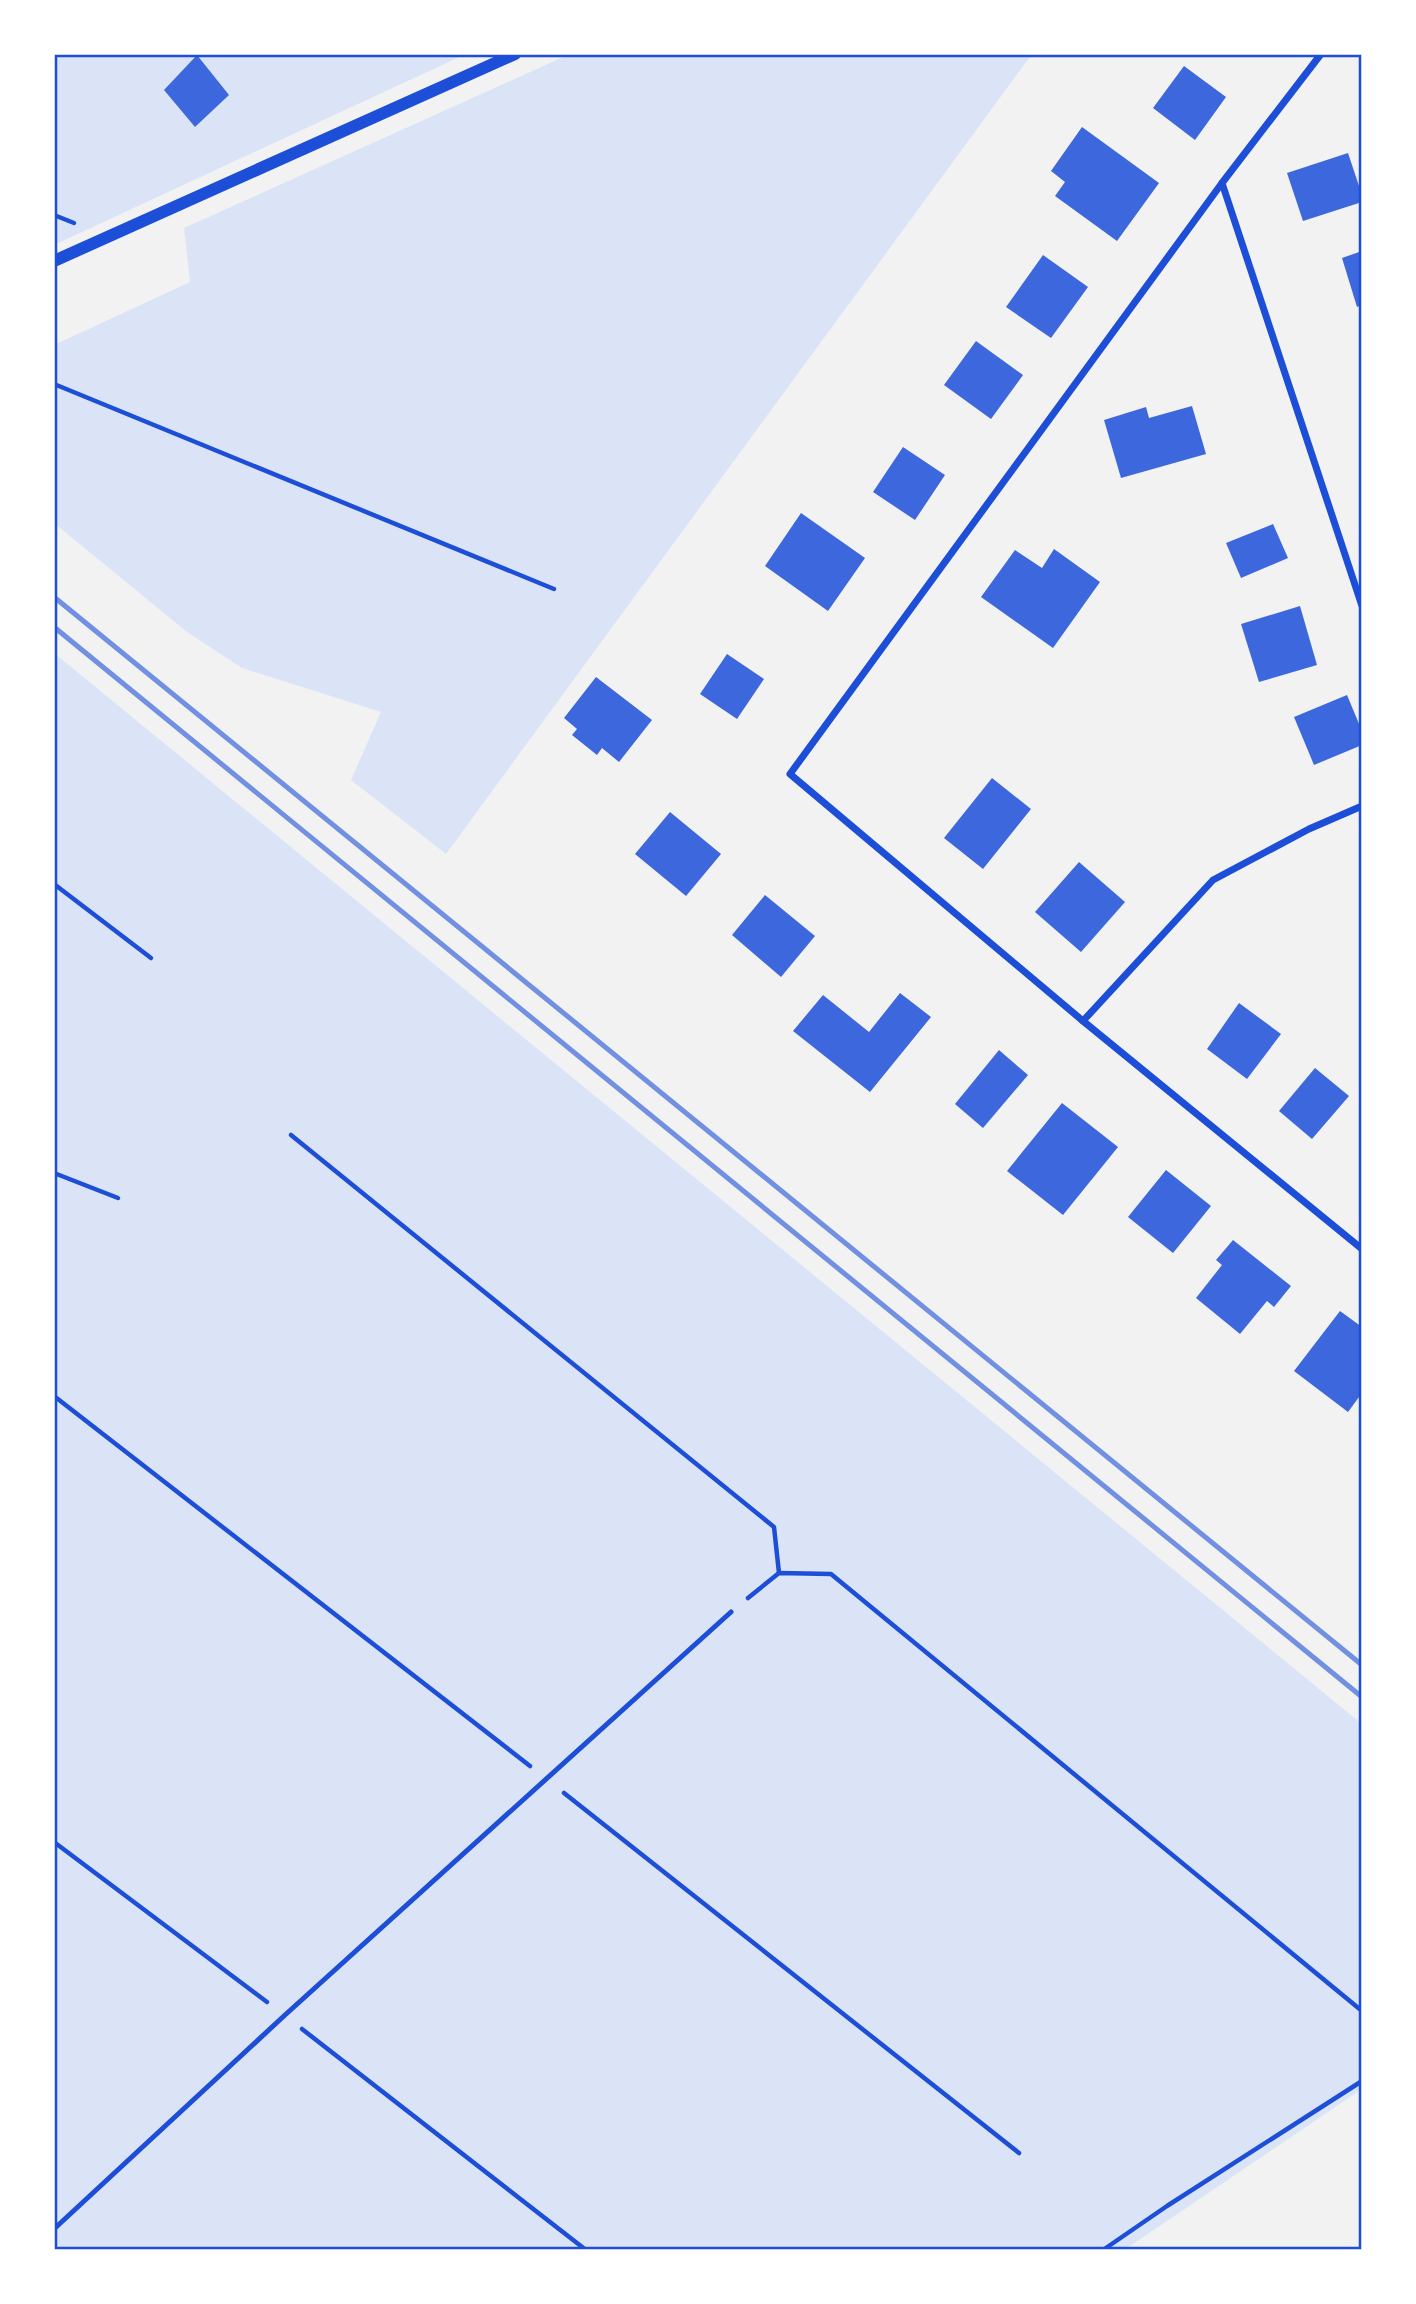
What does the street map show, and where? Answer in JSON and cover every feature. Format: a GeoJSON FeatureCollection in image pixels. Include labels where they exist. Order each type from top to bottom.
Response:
{"type":"FeatureCollection","features":[{"type":"Feature","properties":{"kind":"street"},"geometry":{"type":"LineString","coordinates":[[54,261],[515,54]]}},
{"type":"Feature","properties":{"kind":"street"},"geometry":{"type":"LineString","coordinates":[[1321,54],[1222,183],[790,774],[1083,1021],[1362,1249]]}},
{"type":"Feature","properties":{"kind":"street"},"geometry":{"type":"LineString","coordinates":[[1222,183],[1362,606]]}},
{"type":"Feature","properties":{"kind":"street"},"geometry":{"type":"LineString","coordinates":[[1083,1021],[1213,880],[1309,829],[1362,806]]}},
{"type":"Feature","properties":{"kind":"lane"},"geometry":{"type":"LineString","coordinates":[[54,2229],[285,2015],[730,1612]]}},
{"type":"Feature","properties":{"kind":"path"},"geometry":{"type":"LineString","coordinates":[[54,384],[554,589]]}},
{"type":"Feature","properties":{"kind":"path"},"geometry":{"type":"LineString","coordinates":[[54,884],[151,958]]}},
{"type":"Feature","properties":{"kind":"path"},"geometry":{"type":"LineString","coordinates":[[290,1135],[774,1527],[779,1573]]}},
{"type":"Feature","properties":{"kind":"path"},"geometry":{"type":"LineString","coordinates":[[54,1173],[118,1198]]}},
{"type":"Feature","properties":{"kind":"path"},"geometry":{"type":"LineString","coordinates":[[730,1612],[779,1573],[831,1574],[1362,2011]]}},
{"type":"Feature","properties":{"kind":"path"},"geometry":{"type":"LineString","coordinates":[[54,1842],[285,2015],[586,2250]]}},
{"type":"Feature","properties":{"kind":"path"},"geometry":{"type":"LineString","coordinates":[[1103,2250],[1362,2081]]}},
{"type":"Feature","properties":{"kind":"shaded area"},"geometry":{"type":"Polygon","coordinates":[[[54,54],[466,54],[54,245],[54,54]]]}},
{"type":"Feature","properties":{"kind":"shaded area"},"geometry":{"type":"Polygon","coordinates":[[[570,54],[1032,54],[446,854],[351,780],[381,712],[242,668],[187,632],[54,523],[54,345],[190,282],[184,228],[570,54]]]}},
{"type":"Feature","properties":{"kind":"shaded area"},"geometry":{"type":"Polygon","coordinates":[[[54,653],[1362,1724],[1362,2089],[1124,2250],[54,2250],[54,653]]]}},
{"type":"Feature","properties":{"kind":"building"},"geometry":{"type":"Polygon","coordinates":[[[197,55],[229,95],[195,127],[164,90],[197,55]]]}},
{"type":"Feature","properties":{"kind":"building"},"geometry":{"type":"Polygon","coordinates":[[[1184,66],[1226,97],[1195,140],[1153,108],[1184,66]]]}},
{"type":"Feature","properties":{"kind":"building"},"geometry":{"type":"Polygon","coordinates":[[[1082,127],[1159,183],[1117,241],[1055,196],[1065,182],[1051,171],[1082,127]]]}},
{"type":"Feature","properties":{"kind":"building"},"geometry":{"type":"Polygon","coordinates":[[[1348,153],[1362,202],[1303,221],[1287,173],[1348,153]]]}},
{"type":"Feature","properties":{"kind":"building"},"geometry":{"type":"Polygon","coordinates":[[[1362,251],[1362,305],[1357,307],[1342,258],[1362,251]]]}},
{"type":"Feature","properties":{"kind":"building"},"geometry":{"type":"Polygon","coordinates":[[[1043,255],[1088,287],[1051,338],[1006,307],[1043,255]]]}},
{"type":"Feature","properties":{"kind":"building"},"geometry":{"type":"Polygon","coordinates":[[[976,341],[1023,375],[991,419],[944,385],[976,341]]]}},
{"type":"Feature","properties":{"kind":"building"},"geometry":{"type":"Polygon","coordinates":[[[1192,406],[1206,454],[1121,478],[1104,420],[1146,407],[1149,418],[1192,406]]]}},
{"type":"Feature","properties":{"kind":"building"},"geometry":{"type":"Polygon","coordinates":[[[903,447],[945,475],[915,520],[873,492],[903,447]]]}},
{"type":"Feature","properties":{"kind":"building"},"geometry":{"type":"Polygon","coordinates":[[[801,513],[865,558],[828,611],[765,566],[801,513]]]}},
{"type":"Feature","properties":{"kind":"building"},"geometry":{"type":"Polygon","coordinates":[[[1273,524],[1288,558],[1241,578],[1226,543],[1273,524]]]}},
{"type":"Feature","properties":{"kind":"building"},"geometry":{"type":"Polygon","coordinates":[[[1054,549],[1100,582],[1053,648],[981,597],[1015,550],[1042,568],[1054,549]]]}},
{"type":"Feature","properties":{"kind":"building"},"geometry":{"type":"Polygon","coordinates":[[[1300,606],[1317,665],[1259,682],[1241,624],[1300,606]]]}},
{"type":"Feature","properties":{"kind":"building"},"geometry":{"type":"Polygon","coordinates":[[[727,654],[764,679],[737,719],[700,694],[727,654]]]}},
{"type":"Feature","properties":{"kind":"building"},"geometry":{"type":"Polygon","coordinates":[[[596,677],[652,720],[619,762],[602,748],[597,755],[572,735],[577,729],[564,718],[596,677]]]}},
{"type":"Feature","properties":{"kind":"building"},"geometry":{"type":"Polygon","coordinates":[[[1347,695],[1362,731],[1362,745],[1314,765],[1294,717],[1347,695]]]}},
{"type":"Feature","properties":{"kind":"building"},"geometry":{"type":"Polygon","coordinates":[[[992,778],[1031,809],[983,869],[944,838],[992,778]]]}},
{"type":"Feature","properties":{"kind":"building"},"geometry":{"type":"Polygon","coordinates":[[[670,812],[721,854],[686,896],[635,854],[670,812]]]}},
{"type":"Feature","properties":{"kind":"building"},"geometry":{"type":"Polygon","coordinates":[[[1079,862],[1125,902],[1081,952],[1035,912],[1079,862]]]}},
{"type":"Feature","properties":{"kind":"building"},"geometry":{"type":"Polygon","coordinates":[[[765,895],[815,936],[781,977],[732,935],[765,895]]]}},
{"type":"Feature","properties":{"kind":"building"},"geometry":{"type":"Polygon","coordinates":[[[900,993],[931,1017],[870,1092],[793,1031],[823,995],[869,1032],[900,993]]]}},
{"type":"Feature","properties":{"kind":"building"},"geometry":{"type":"Polygon","coordinates":[[[1239,1003],[1281,1034],[1247,1079],[1207,1049],[1239,1003]]]}},
{"type":"Feature","properties":{"kind":"building"},"geometry":{"type":"Polygon","coordinates":[[[999,1050],[1028,1075],[983,1128],[955,1104],[999,1050]]]}},
{"type":"Feature","properties":{"kind":"building"},"geometry":{"type":"Polygon","coordinates":[[[1315,1068],[1349,1096],[1312,1139],[1279,1111],[1315,1068]]]}},
{"type":"Feature","properties":{"kind":"building"},"geometry":{"type":"Polygon","coordinates":[[[1062,1103],[1118,1147],[1063,1215],[1007,1171],[1062,1103]]]}},
{"type":"Feature","properties":{"kind":"building"},"geometry":{"type":"Polygon","coordinates":[[[1166,1170],[1211,1206],[1173,1253],[1128,1217],[1166,1170]]]}},
{"type":"Feature","properties":{"kind":"building"},"geometry":{"type":"Polygon","coordinates":[[[1233,1240],[1291,1286],[1274,1307],[1267,1301],[1240,1334],[1196,1298],[1222,1265],[1216,1260],[1233,1240]]]}},
{"type":"Feature","properties":{"kind":"building"},"geometry":{"type":"Polygon","coordinates":[[[1340,1311],[1362,1327],[1362,1393],[1348,1412],[1294,1371],[1340,1311]]]}},
{"type":"Feature","properties":{"kind":"railway"},"geometry":{"type":"LineString","coordinates":[[54,597],[1362,1665]]}},
{"type":"Feature","properties":{"kind":"railway"},"geometry":{"type":"LineString","coordinates":[[54,627],[1362,1697]]}}]}
